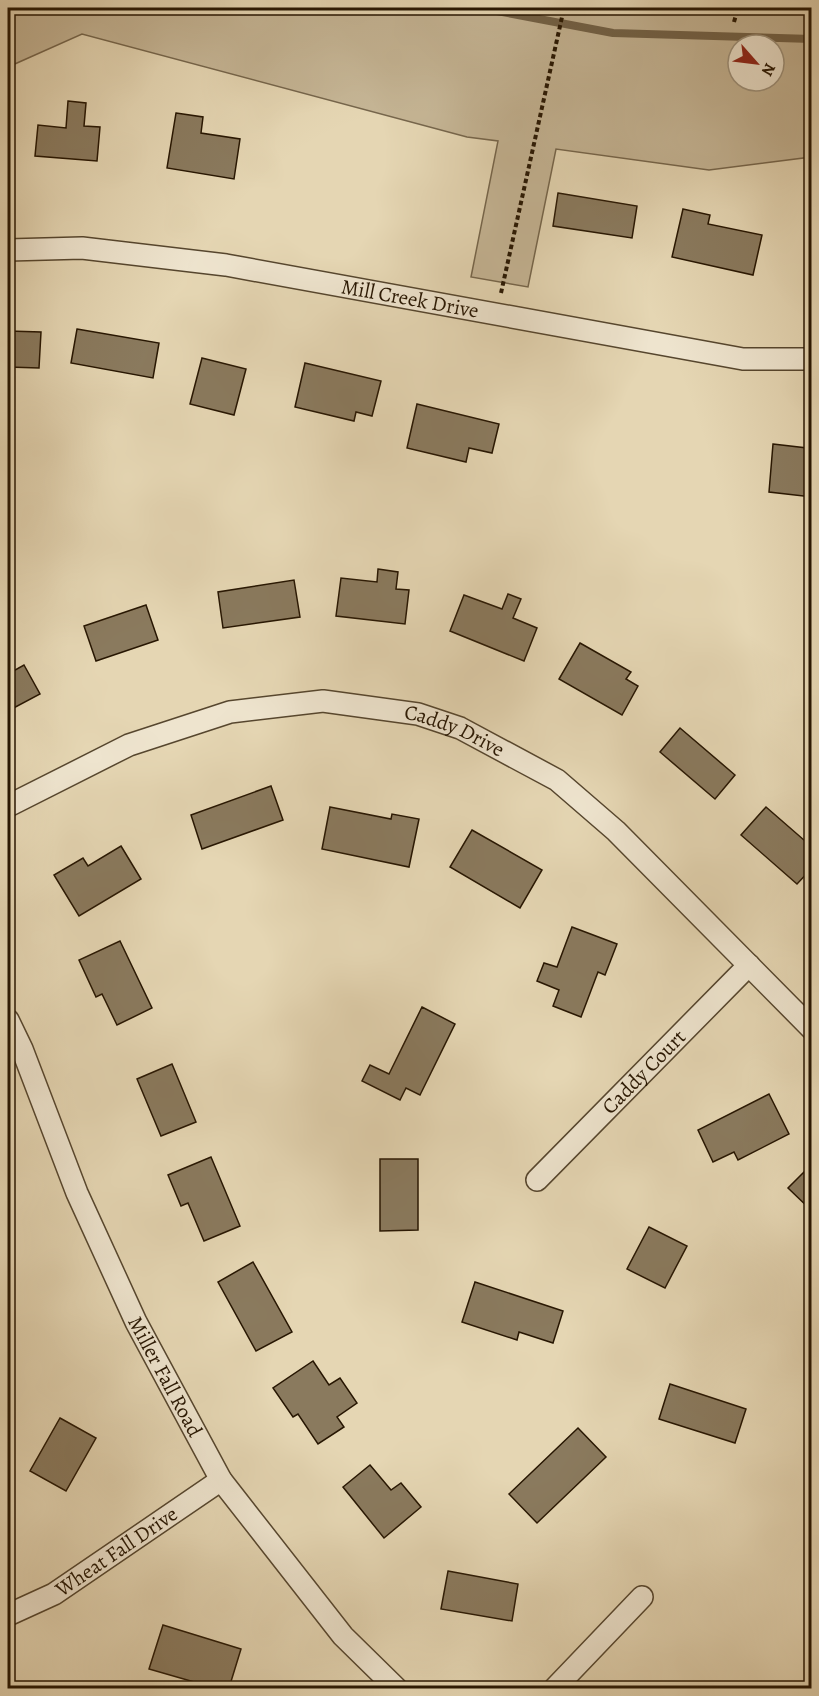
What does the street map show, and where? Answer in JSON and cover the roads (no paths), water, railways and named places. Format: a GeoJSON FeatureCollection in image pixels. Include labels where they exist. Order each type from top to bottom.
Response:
{"type":"FeatureCollection","features":[{"type":"Feature","properties":{"kind":"street","name":"Mill Creek Drive"},"geometry":{"type":"LineString","coordinates":[[8,250],[82,248],[226,265],[743,359],[812,359]]}},
{"type":"Feature","properties":{"kind":"street","name":"Caddy Drive"},"geometry":{"type":"LineString","coordinates":[[8,806],[129,745],[230,712],[324,701],[418,714],[460,728],[557,780],[616,831],[812,1029]]}},
{"type":"Feature","properties":{"kind":"street","name":"Caddy Court"},"geometry":{"type":"LineString","coordinates":[[537,1180],[749,965]]}},
{"type":"Feature","properties":{"kind":"street","name":"Miller Fall Road"},"geometry":{"type":"LineString","coordinates":[[8,1020],[22,1049],[77,1193],[131,1311],[221,1480],[343,1636],[396,1689]]}},
{"type":"Feature","properties":{"kind":"street","name":"Wheat Fall Drive"},"geometry":{"type":"LineString","coordinates":[[8,1615],[54,1594],[221,1480]]}},
{"type":"Feature","properties":{"kind":"street"},"geometry":{"type":"LineString","coordinates":[[555,1689],[642,1597]]}},
{"type":"Feature","properties":{"kind":"waterway"},"geometry":{"type":"LineString","coordinates":[[481,8],[613,33],[812,39]]}}]}
